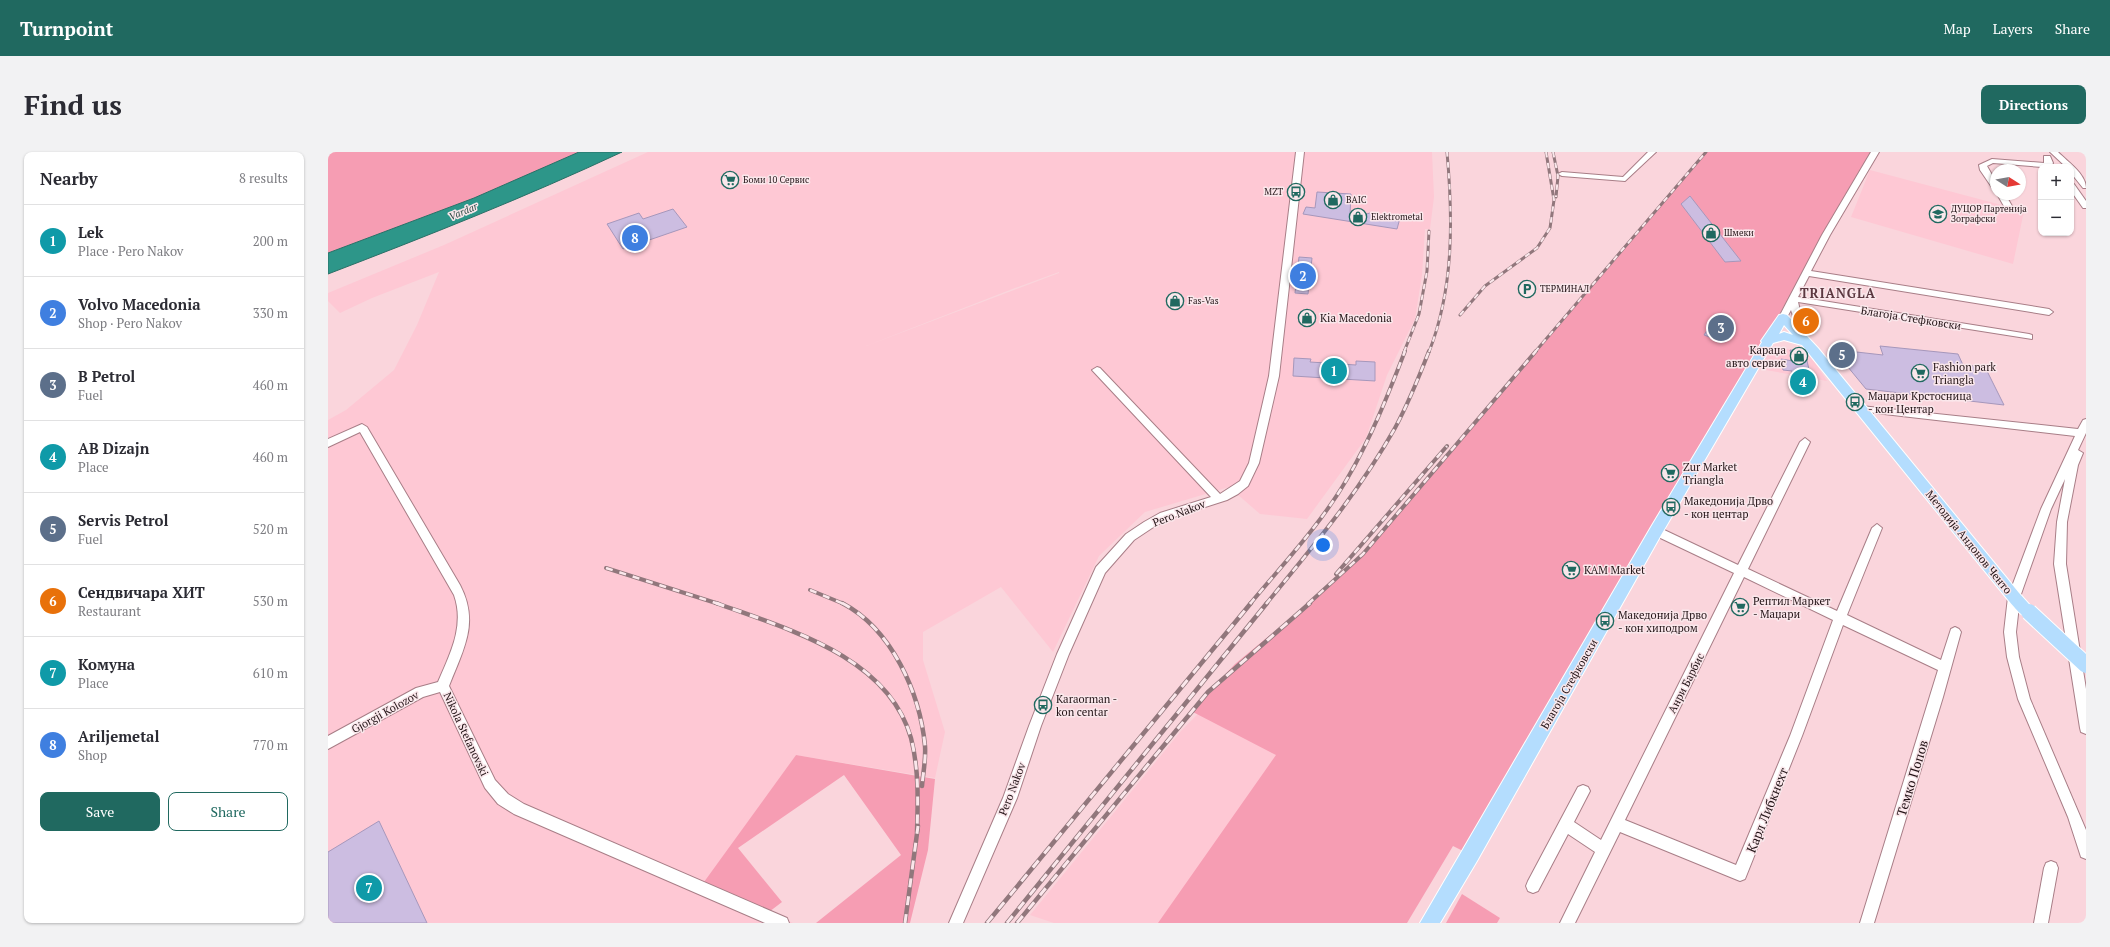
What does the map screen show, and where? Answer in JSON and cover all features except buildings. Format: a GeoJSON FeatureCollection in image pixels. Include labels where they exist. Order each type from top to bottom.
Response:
{"type":"FeatureCollection","features":[{"type":"Feature","properties":{"kind":"main road"},"geometry":{"type":"LineString","coordinates":[[1783,317],[1795,320],[1799,323]]}},
{"type":"Feature","properties":{"kind":"main road","name":"Благоја Стефковски"},"geometry":{"type":"LineString","coordinates":[[1429,923],[1471,855],[1656,531],[1783,317]]}},
{"type":"Feature","properties":{"kind":"main road","name":"Методија Андонов Ченто"},"geometry":{"type":"LineString","coordinates":[[1783,317],[1810,346],[2014,597],[2086,665]]}},
{"type":"Feature","properties":{"kind":"main road","name":"Методија Андонов Ченто"},"geometry":{"type":"LineString","coordinates":[[1799,323],[1810,346]]}},
{"type":"Feature","properties":{"kind":"main road"},"geometry":{"type":"LineString","coordinates":[[1768,341],[1784,336],[1810,346]]}},
{"type":"Feature","properties":{"kind":"street","name":"Pero Nakov"},"geometry":{"type":"LineString","coordinates":[[956,923],[1010,798],[1036,722],[1063,654],[1100,570],[1113,553],[1130,537],[1148,525],[1164,516],[1218,498],[1234,491],[1244,483],[1250,474],[1270,400],[1300,152]]}},
{"type":"Feature","properties":{"kind":"street"},"geometry":{"type":"LineString","coordinates":[[1562,174],[1625,179],[1652,152]]}},
{"type":"Feature","properties":{"kind":"street","name":"Благоја Стефковски"},"geometry":{"type":"LineString","coordinates":[[1783,317],[1794,299],[1826,235],[1875,152]]}},
{"type":"Feature","properties":{"kind":"street"},"geometry":{"type":"LineString","coordinates":[[2054,152],[2066,164]]}},
{"type":"Feature","properties":{"kind":"street"},"geometry":{"type":"LineString","coordinates":[[2044,155],[2053,164]]}},
{"type":"Feature","properties":{"kind":"street"},"geometry":{"type":"LineString","coordinates":[[1990,178],[1984,170],[1983,165],[1985,163],[1992,161],[2045,165],[2049,164],[2044,155]]}},
{"type":"Feature","properties":{"kind":"street"},"geometry":{"type":"LineString","coordinates":[[2074,172],[2086,186]]}},
{"type":"Feature","properties":{"kind":"street"},"geometry":{"type":"LineString","coordinates":[[2074,190],[2086,206]]}},
{"type":"Feature","properties":{"kind":"street"},"geometry":{"type":"LineString","coordinates":[[2004,200],[2008,206]]}},
{"type":"Feature","properties":{"kind":"street"},"geometry":{"type":"LineString","coordinates":[[1807,273],[2049,312]]}},
{"type":"Feature","properties":{"kind":"street"},"geometry":{"type":"LineString","coordinates":[[1794,299],[1799,323]]}},
{"type":"Feature","properties":{"kind":"street","name":"Благоја Стефковски"},"geometry":{"type":"LineString","coordinates":[[1794,299],[2029,337]]}},
{"type":"Feature","properties":{"kind":"street"},"geometry":{"type":"LineString","coordinates":[[1097,370],[1218,498]]}},
{"type":"Feature","properties":{"kind":"street"},"geometry":{"type":"LineString","coordinates":[[1861,409],[2083,432]]}},
{"type":"Feature","properties":{"kind":"street"},"geometry":{"type":"LineString","coordinates":[[2086,422],[2073,466],[2062,522],[2060,564],[2086,728]]}},
{"type":"Feature","properties":{"kind":"street","name":"Nikola Stefanovski"},"geometry":{"type":"LineString","coordinates":[[328,443],[362,427],[414,515],[440,564],[457,588],[463,603],[464,620],[459,643],[443,686],[490,784],[503,799],[520,809],[782,923]]}},
{"type":"Feature","properties":{"kind":"street"},"geometry":{"type":"LineString","coordinates":[[2083,432],[2046,509],[2014,597],[2010,632],[2013,657],[2024,699],[2075,817],[2086,852]]}},
{"type":"Feature","properties":{"kind":"street","name":"Анри Барбис"},"geometry":{"type":"LineString","coordinates":[[1567,923],[1615,823],[1742,572],[1805,442]]}},
{"type":"Feature","properties":{"kind":"street","name":"Карл Либкнехт"},"geometry":{"type":"LineString","coordinates":[[1615,823],[1740,874],[1796,736],[1840,618],[1877,528]]}},
{"type":"Feature","properties":{"kind":"street"},"geometry":{"type":"LineString","coordinates":[[1656,531],[1945,667]]}},
{"type":"Feature","properties":{"kind":"street","name":"Темко Попов"},"geometry":{"type":"LineString","coordinates":[[1867,923],[1945,667],[1954,632]]}},
{"type":"Feature","properties":{"kind":"street","name":"Gjorgji Kolozov"},"geometry":{"type":"LineString","coordinates":[[328,743],[420,692],[443,686]]}},
{"type":"Feature","properties":{"kind":"street"},"geometry":{"type":"LineString","coordinates":[[1533,886],[1583,791]]}},
{"type":"Feature","properties":{"kind":"street"},"geometry":{"type":"LineString","coordinates":[[1566,825],[1603,849]]}},
{"type":"Feature","properties":{"kind":"street"},"geometry":{"type":"LineString","coordinates":[[2041,923],[2051,868]]}},
{"type":"Feature","properties":{"kind":"shaded area"},"geometry":{"type":"Polygon","coordinates":[[[328,152],[579,152],[474,198],[328,253],[328,152]]]}},
{"type":"Feature","properties":{"kind":"shaded area"},"geometry":{"type":"Polygon","coordinates":[[[648,152],[1432,152],[1434,197],[1430,229],[1425,229],[1422,275],[1415,319],[1387,375],[1366,438],[1307,519],[1260,514],[1229,487],[1145,512],[1099,556],[1053,652],[1001,587],[923,632],[923,660],[945,732],[935,778],[796,755],[705,882],[793,923],[328,923],[328,420],[346,410],[394,370],[417,325],[439,272],[372,298],[340,313],[328,301],[328,293],[444,245],[648,152]],[[1059,273],[1015,288],[866,346],[1059,273]]]}},
{"type":"Feature","properties":{"kind":"shaded area"},"geometry":{"type":"Polygon","coordinates":[[[1706,152],[1872,152],[1471,855],[1453,846],[1407,923],[1158,923],[1276,755],[1191,711],[1235,664],[1332,584],[1363,554],[1706,152]]]}},
{"type":"Feature","properties":{"kind":"shaded area","name":"ДУЦОР Партенија Зографски"},"geometry":{"type":"Polygon","coordinates":[[[1870,170],[2024,211],[2013,264],[1851,217],[1870,170]]]}},
{"type":"Feature","properties":{"kind":"shaded area"},"geometry":{"type":"Polygon","coordinates":[[[1772,347],[1808,352],[1827,381],[1760,369],[1772,347]]]}},
{"type":"Feature","properties":{"kind":"shaded area"},"geometry":{"type":"Polygon","coordinates":[[[1254,657],[1407,923],[1054,923],[1030,915],[1181,731],[1254,657]]]}},
{"type":"Feature","properties":{"kind":"shaded area"},"geometry":{"type":"Polygon","coordinates":[[[796,755],[935,779],[928,850],[910,923],[816,923],[901,855],[844,775],[738,848],[782,902],[769,912],[704,882],[796,755]]]}},
{"type":"Feature","properties":{"kind":"shaded area"},"geometry":{"type":"Polygon","coordinates":[[[1462,894],[1500,918],[1497,923],[1446,923],[1462,894]]]}},
{"type":"Feature","properties":{"kind":"water","name":"Vardar"},"geometry":{"type":"Polygon","coordinates":[[[579,152],[622,152],[476,216],[328,274],[328,253],[474,198],[579,152]]]}},
{"type":"Feature","properties":{"kind":"railway"},"geometry":{"type":"LineString","coordinates":[[1429,352],[1443,303],[1450,253],[1451,228],[1447,152]]}},
{"type":"Feature","properties":{"kind":"railway"},"geometry":{"type":"LineString","coordinates":[[1460,315],[1485,286],[1537,248],[1550,228],[1554,200],[1546,152]]}},
{"type":"Feature","properties":{"kind":"railway"},"geometry":{"type":"LineString","coordinates":[[1553,152],[1558,176],[1556,197]]}},
{"type":"Feature","properties":{"kind":"railway"},"geometry":{"type":"LineString","coordinates":[[1535,352],[1706,152]]}},
{"type":"Feature","properties":{"kind":"railway"},"geometry":{"type":"LineString","coordinates":[[1404,352],[1419,314],[1427,271],[1429,231]]}},
{"type":"Feature","properties":{"kind":"railway"},"geometry":{"type":"LineString","coordinates":[[1250,604],[1314,528],[1337,496],[1356,464],[1386,400],[1405,351]]}},
{"type":"Feature","properties":{"kind":"railway"},"geometry":{"type":"LineString","coordinates":[[1266,604],[1334,519],[1381,452],[1404,410],[1429,351]]}},
{"type":"Feature","properties":{"kind":"railway"},"geometry":{"type":"LineString","coordinates":[[1308,604],[1363,554],[1536,351]]}},
{"type":"Feature","properties":{"kind":"railway"},"geometry":{"type":"LineString","coordinates":[[1336,574],[1447,446]]}},
{"type":"Feature","properties":{"kind":"railway"},"geometry":{"type":"LineString","coordinates":[[606,568],[717,603]]}},
{"type":"Feature","properties":{"kind":"railway"},"geometry":{"type":"LineString","coordinates":[[810,590],[843,604]]}},
{"type":"Feature","properties":{"kind":"railway"},"geometry":{"type":"LineString","coordinates":[[717,603],[803,636],[832,650],[858,666],[881,686],[899,710],[911,738],[914,750],[918,797],[917,832]]}},
{"type":"Feature","properties":{"kind":"railway"},"geometry":{"type":"LineString","coordinates":[[987,923],[1251,603]]}},
{"type":"Feature","properties":{"kind":"railway"},"geometry":{"type":"LineString","coordinates":[[1007,923],[1267,603]]}},
{"type":"Feature","properties":{"kind":"railway"},"geometry":{"type":"LineString","coordinates":[[1017,923],[1208,692],[1310,603]]}},
{"type":"Feature","properties":{"kind":"railway"},"geometry":{"type":"LineString","coordinates":[[843,604],[860,614],[875,629],[889,646],[910,684],[917,705],[925,746],[922,786]]}},
{"type":"Feature","properties":{"kind":"railway"},"geometry":{"type":"LineString","coordinates":[[905,923],[918,826]]}},
{"type":"Feature","properties":{"kind":"place","name":"Боми 10 Сервис"},"geometry":{"type":"Point","coordinates":[730,180]}},
{"type":"Feature","properties":{"kind":"place","name":"MZT"},"geometry":{"type":"Point","coordinates":[1296,192]}},
{"type":"Feature","properties":{"kind":"place","name":"BAIC"},"geometry":{"type":"Point","coordinates":[1333,200]}},
{"type":"Feature","properties":{"kind":"place","name":"ДУЦОР Партенија Зографски"},"geometry":{"type":"Point","coordinates":[1938,214]}},
{"type":"Feature","properties":{"kind":"place","name":"Elektrometal"},"geometry":{"type":"Point","coordinates":[1358,217]}},
{"type":"Feature","properties":{"kind":"place","name":"Шмеки"},"geometry":{"type":"Point","coordinates":[1711,233]}},
{"type":"Feature","properties":{"kind":"place","name":"Ariljemetal"},"geometry":{"type":"Point","coordinates":[635,238]}},
{"type":"Feature","properties":{"kind":"place","name":"Volvo Macedonia"},"geometry":{"type":"Point","coordinates":[1303,276]}},
{"type":"Feature","properties":{"kind":"place","name":"ТЕРМИНАЛ"},"geometry":{"type":"Point","coordinates":[1527,289]}},
{"type":"Feature","properties":{"kind":"place","name":"Fas-Vas"},"geometry":{"type":"Point","coordinates":[1175,301]}},
{"type":"Feature","properties":{"kind":"place","name":"Kia Macedonia"},"geometry":{"type":"Point","coordinates":[1307,318]}},
{"type":"Feature","properties":{"kind":"place","name":"Сендвичара ХИТ"},"geometry":{"type":"Point","coordinates":[1806,321]}},
{"type":"Feature","properties":{"kind":"place","name":"B Petrol"},"geometry":{"type":"Point","coordinates":[1721,328]}},
{"type":"Feature","properties":{"kind":"place","name":"Servis Petrol"},"geometry":{"type":"Point","coordinates":[1842,355]}},
{"type":"Feature","properties":{"kind":"place","name":"Караџа авто сервис"},"geometry":{"type":"Point","coordinates":[1799,356]}},
{"type":"Feature","properties":{"kind":"place","name":"Lek"},"geometry":{"type":"Point","coordinates":[1334,371]}},
{"type":"Feature","properties":{"kind":"place","name":"Fashion park Triangla"},"geometry":{"type":"Point","coordinates":[1920,373]}},
{"type":"Feature","properties":{"kind":"place","name":"AB Dizajn"},"geometry":{"type":"Point","coordinates":[1803,382]}},
{"type":"Feature","properties":{"kind":"place","name":"Маџари Крстосница - кон Центар"},"geometry":{"type":"Point","coordinates":[1855,402]}},
{"type":"Feature","properties":{"kind":"place","name":"Zur Market Triangla"},"geometry":{"type":"Point","coordinates":[1670,473]}},
{"type":"Feature","properties":{"kind":"place","name":"Македонија Дрво - кон центар"},"geometry":{"type":"Point","coordinates":[1671,507]}},
{"type":"Feature","properties":{"kind":"place","name":"KAM Market"},"geometry":{"type":"Point","coordinates":[1571,570]}},
{"type":"Feature","properties":{"kind":"place","name":"Рептил Маркет - Маџари"},"geometry":{"type":"Point","coordinates":[1740,607]}},
{"type":"Feature","properties":{"kind":"place","name":"Македонија Дрво - кон хиподром"},"geometry":{"type":"Point","coordinates":[1605,621]}},
{"type":"Feature","properties":{"kind":"place","name":"Karaorman - kon centar"},"geometry":{"type":"Point","coordinates":[1043,705]}},
{"type":"Feature","properties":{"kind":"place","name":"Комуна"},"geometry":{"type":"Point","coordinates":[369,888]}},
{"type":"Feature","properties":{"kind":"district","name":"TRIANGLA"},"geometry":{"type":"Point","coordinates":[1838,293]}}]}
